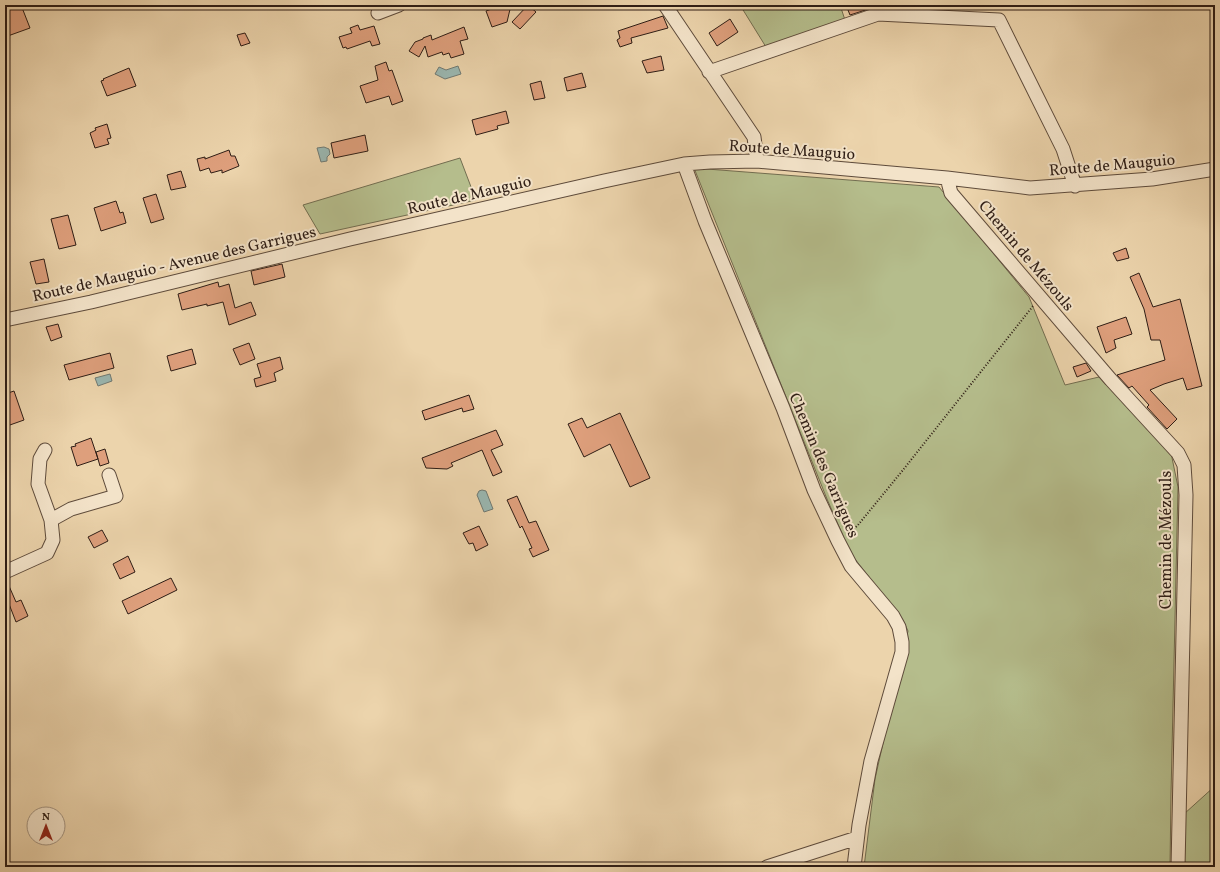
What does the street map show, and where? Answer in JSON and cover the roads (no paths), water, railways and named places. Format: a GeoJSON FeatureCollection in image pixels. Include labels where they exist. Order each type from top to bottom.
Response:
{"type":"FeatureCollection","features":[{"type":"Feature","properties":{"kind":"street"},"geometry":{"type":"LineString","coordinates":[[378,13],[399,5]]}},
{"type":"Feature","properties":{"kind":"street"},"geometry":{"type":"LineString","coordinates":[[665,5],[754,138],[757,161]]}},
{"type":"Feature","properties":{"kind":"street"},"geometry":{"type":"LineString","coordinates":[[709,72],[878,14],[999,20],[1063,149],[1075,186]]}},
{"type":"Feature","properties":{"kind":"street","name":"Route de Mauguio"},"geometry":{"type":"LineString","coordinates":[[350,239],[684,164],[757,161],[947,178],[1030,188],[1075,186],[1152,179],[1215,169]]}},
{"type":"Feature","properties":{"kind":"street","name":"Chemin des Garrigues"},"geometry":{"type":"LineString","coordinates":[[684,164],[705,221],[783,408],[814,490],[851,566],[897,622],[901,633],[902,652],[871,761],[857,838],[854,867]]}},
{"type":"Feature","properties":{"kind":"street","name":"Chemin de Mézouls"},"geometry":{"type":"LineString","coordinates":[[947,178],[951,193],[1111,380],[1178,453],[1184,465],[1186,495],[1178,867]]}},
{"type":"Feature","properties":{"kind":"street","name":"Route de Mauguio - Avenue des Garrigues"},"geometry":{"type":"LineString","coordinates":[[5,320],[91,302],[350,239]]}},
{"type":"Feature","properties":{"kind":"street"},"geometry":{"type":"LineString","coordinates":[[5,572],[47,553],[53,540],[51,520],[38,484],[40,459],[45,450]]}},
{"type":"Feature","properties":{"kind":"street"},"geometry":{"type":"LineString","coordinates":[[51,520],[70,509],[116,496],[109,475]]}},
{"type":"Feature","properties":{"kind":"street"},"geometry":{"type":"LineString","coordinates":[[767,867],[857,838]]}},
{"type":"Feature","properties":{"kind":"water"},"geometry":{"type":"Polygon","coordinates":[[[458,66],[461,74],[445,79],[435,74],[439,67],[446,70],[458,66]]]}},
{"type":"Feature","properties":{"kind":"water"},"geometry":{"type":"Polygon","coordinates":[[[324,147],[329,149],[330,154],[327,157],[327,161],[321,162],[317,148],[324,147]]]}},
{"type":"Feature","properties":{"kind":"water"},"geometry":{"type":"Polygon","coordinates":[[[110,374],[112,381],[98,386],[95,378],[110,374]]]}},
{"type":"Feature","properties":{"kind":"water"},"geometry":{"type":"Polygon","coordinates":[[[479,491],[486,491],[493,509],[484,512],[477,495],[479,491]]]}}]}
